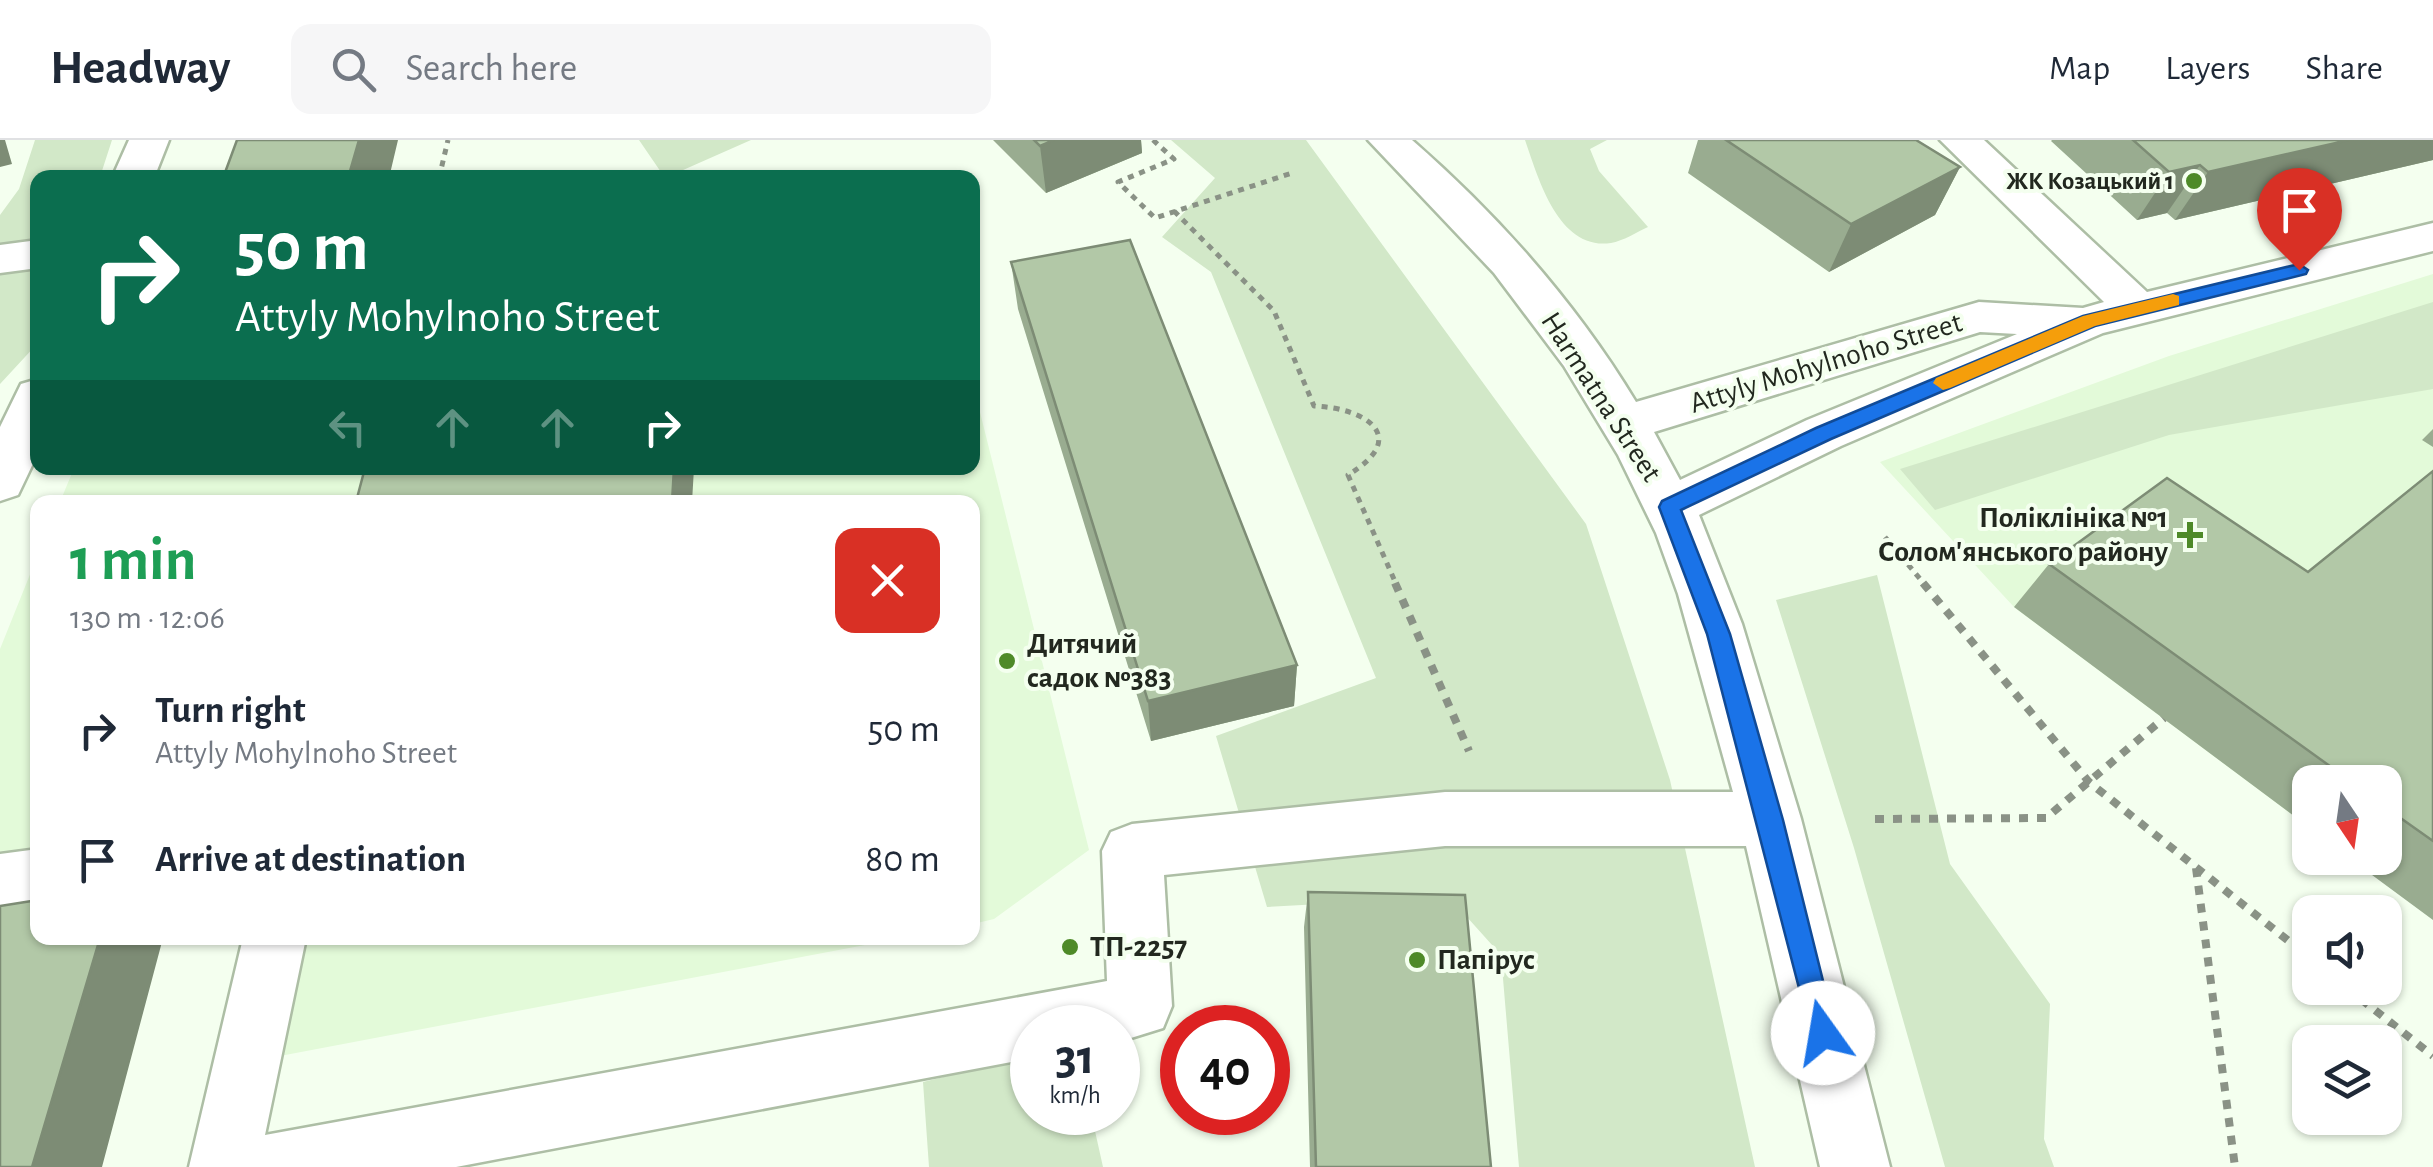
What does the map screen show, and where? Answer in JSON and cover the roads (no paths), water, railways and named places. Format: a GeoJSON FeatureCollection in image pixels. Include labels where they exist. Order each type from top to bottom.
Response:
{"type":"FeatureCollection","features":[{"type":"Feature","properties":{"kind":"street"},"geometry":{"type":"LineString","coordinates":[[136,170],[149,140]]}},
{"type":"Feature","properties":{"kind":"street","name":"Harmatna Street"},"geometry":{"type":"LineString","coordinates":[[1388,140],[1479,230],[1563,329],[1625,422],[1669,507],[1719,634],[1771,820],[1855,1167]]}},
{"type":"Feature","properties":{"kind":"street"},"geometry":{"type":"LineString","coordinates":[[1960,140],[2138,309]]}},
{"type":"Feature","properties":{"kind":"street","name":"Attyly Mohylnoho Street"},"geometry":{"type":"LineString","coordinates":[[1669,507],[1824,434],[2090,321],[2433,237]]}},
{"type":"Feature","properties":{"kind":"street"},"geometry":{"type":"LineString","coordinates":[[0,259],[30,255]]}},
{"type":"Feature","properties":{"kind":"street","name":"Attyly Mohylnoho Street"},"geometry":{"type":"LineString","coordinates":[[1625,422],[1979,317],[2090,321]]}},
{"type":"Feature","properties":{"kind":"street"},"geometry":{"type":"LineString","coordinates":[[0,482],[30,414]]}},
{"type":"Feature","properties":{"kind":"street"},"geometry":{"type":"LineString","coordinates":[[273,1167],[1140,1006],[1132,851],[1445,819],[1771,820]]}},
{"type":"Feature","properties":{"kind":"street"},"geometry":{"type":"LineString","coordinates":[[0,882],[30,877]]}},
{"type":"Feature","properties":{"kind":"street"},"geometry":{"type":"LineString","coordinates":[[224,1167],[272,945]]}},
{"type":"Feature","properties":{"kind":"place","name":"ЖК Козацький 1"},"geometry":{"type":"Point","coordinates":[2194,181]}},
{"type":"Feature","properties":{"kind":"place","name":"Поліклініка №1 Солом'янського району"},"geometry":{"type":"Point","coordinates":[2190,535]}},
{"type":"Feature","properties":{"kind":"place","name":"Дитячий садок №383"},"geometry":{"type":"Point","coordinates":[1007,661]}},
{"type":"Feature","properties":{"kind":"place","name":"ТП-2257"},"geometry":{"type":"Point","coordinates":[1070,947]}},
{"type":"Feature","properties":{"kind":"place","name":"Папірус"},"geometry":{"type":"Point","coordinates":[1417,960]}}]}
